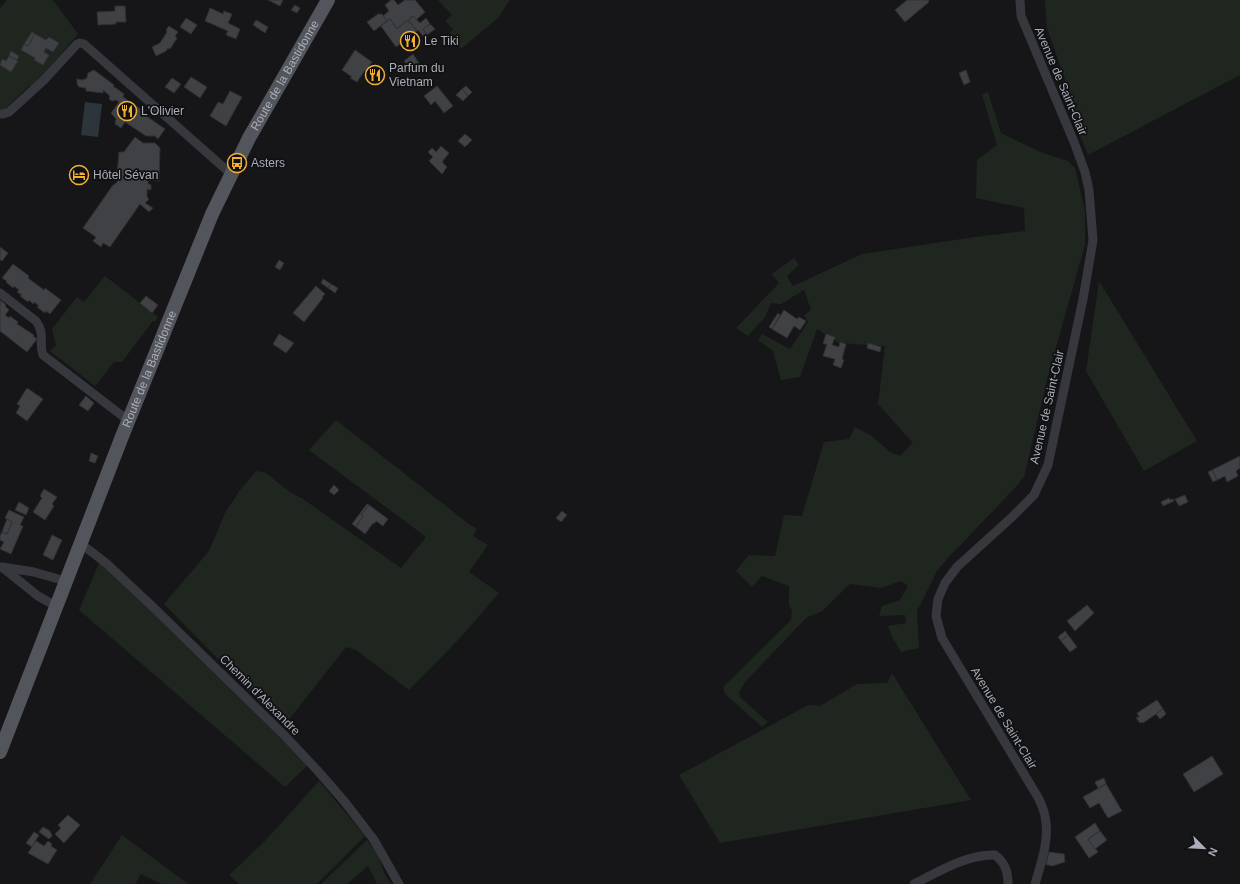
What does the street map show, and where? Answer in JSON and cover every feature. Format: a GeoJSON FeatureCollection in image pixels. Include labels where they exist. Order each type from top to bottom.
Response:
{"type":"FeatureCollection","features":[{"type":"Feature","properties":{"kind":"main road","name":"Route de la Bastidonne"},"geometry":{"type":"LineString","coordinates":[[0,752],[65,581],[212,214],[249,138],[328,0]]}},
{"type":"Feature","properties":{"kind":"street","name":"Avenue de Saint-Clair"},"geometry":{"type":"LineString","coordinates":[[1020,0],[1021,16],[1074,142],[1085,172],[1089,190],[1094,240],[1054,441],[1043,477],[1034,495],[957,567],[945,583],[938,599],[936,616],[942,638],[1041,804],[1045,816],[1047,832],[1044,852],[1035,884]]}},
{"type":"Feature","properties":{"kind":"street"},"geometry":{"type":"LineString","coordinates":[[0,114],[9,112],[44,80],[76,44],[84,44],[231,174]]}},
{"type":"Feature","properties":{"kind":"street"},"geometry":{"type":"LineString","coordinates":[[0,293],[39,325],[42,332],[42,355],[97,398],[129,420]]}},
{"type":"Feature","properties":{"kind":"street","name":"Chemin d'Alexandre"},"geometry":{"type":"LineString","coordinates":[[80,544],[106,563],[154,607],[284,734],[344,801],[374,840],[399,884]]}},
{"type":"Feature","properties":{"kind":"street"},"geometry":{"type":"LineString","coordinates":[[1,567],[34,572],[65,581]]}},
{"type":"Feature","properties":{"kind":"street"},"geometry":{"type":"LineString","coordinates":[[1,567],[38,596],[56,606]]}},
{"type":"Feature","properties":{"kind":"street"},"geometry":{"type":"LineString","coordinates":[[914,884],[960,862],[984,854],[994,855],[1004,864],[1007,868],[1008,884]]}},
{"type":"Feature","properties":{"kind":"shaded area"},"geometry":{"type":"Polygon","coordinates":[[[7,0],[53,0],[78,34],[32,88],[29,86],[4,110],[0,110],[0,8],[7,0]]]}},
{"type":"Feature","properties":{"kind":"shaded area"},"geometry":{"type":"Polygon","coordinates":[[[438,0],[510,0],[498,18],[461,49],[449,34],[453,29],[445,21],[452,15],[438,0]]]}},
{"type":"Feature","properties":{"kind":"shaded area"},"geometry":{"type":"Polygon","coordinates":[[[1045,0],[1240,0],[1240,75],[1088,155],[1065,98],[1065,79],[1047,28],[1045,0]]]}},
{"type":"Feature","properties":{"kind":"shaded area"},"geometry":{"type":"Polygon","coordinates":[[[988,92],[1001,133],[1040,152],[1068,161],[1075,168],[1085,211],[1085,245],[1049,372],[1024,477],[937,571],[917,611],[919,648],[901,652],[892,637],[888,626],[906,623],[905,615],[879,616],[882,606],[900,600],[908,586],[901,581],[881,588],[850,584],[822,611],[806,618],[745,682],[739,693],[740,697],[768,722],[762,727],[725,694],[723,687],[791,620],[792,611],[789,605],[789,586],[762,576],[752,587],[736,571],[749,555],[775,556],[784,515],[802,516],[824,442],[849,439],[855,427],[872,436],[890,452],[900,456],[913,443],[878,404],[885,346],[839,343],[817,329],[800,377],[781,380],[773,351],[758,340],[762,334],[790,349],[808,322],[804,315],[811,310],[804,290],[781,304],[771,303],[765,317],[748,336],[736,328],[779,283],[772,274],[794,258],[799,265],[787,276],[793,286],[862,254],[1025,231],[1024,208],[976,198],[977,160],[997,145],[982,94],[988,92]]]}},
{"type":"Feature","properties":{"kind":"shaded area"},"geometry":{"type":"Polygon","coordinates":[[[85,102],[102,104],[98,137],[81,135],[85,102]]]}},
{"type":"Feature","properties":{"kind":"shaded area"},"geometry":{"type":"Polygon","coordinates":[[[105,276],[158,317],[156,321],[153,321],[122,362],[114,362],[95,386],[50,351],[56,345],[52,329],[77,297],[84,302],[105,276]]]}},
{"type":"Feature","properties":{"kind":"shaded area"},"geometry":{"type":"Polygon","coordinates":[[[1099,281],[1197,441],[1144,471],[1086,371],[1099,281]]]}},
{"type":"Feature","properties":{"kind":"shaded area"},"geometry":{"type":"Polygon","coordinates":[[[336,420],[477,529],[473,536],[488,545],[469,572],[499,593],[462,636],[409,690],[356,650],[346,647],[284,726],[164,604],[209,551],[225,513],[240,490],[256,471],[266,473],[290,492],[303,499],[401,568],[426,537],[309,450],[336,420]]]}},
{"type":"Feature","properties":{"kind":"shaded area"},"geometry":{"type":"Polygon","coordinates":[[[100,561],[308,765],[285,787],[79,610],[100,561]]]}},
{"type":"Feature","properties":{"kind":"shaded area"},"geometry":{"type":"Polygon","coordinates":[[[892,673],[971,800],[720,843],[679,775],[808,705],[820,706],[857,684],[887,683],[892,673]]]}},
{"type":"Feature","properties":{"kind":"shaded area"},"geometry":{"type":"Polygon","coordinates":[[[319,781],[365,836],[317,884],[239,884],[229,875],[263,843],[319,781]]]}},
{"type":"Feature","properties":{"kind":"shaded area"},"geometry":{"type":"Polygon","coordinates":[[[122,835],[189,884],[162,884],[141,874],[135,884],[90,884],[122,835]]]}},
{"type":"Feature","properties":{"kind":"shaded area"},"geometry":{"type":"Polygon","coordinates":[[[367,840],[377,853],[385,875],[391,884],[377,884],[368,866],[347,884],[321,884],[367,840]]]}},
{"type":"Feature","properties":{"kind":"building"},"geometry":{"type":"Polygon","coordinates":[[[268,0],[283,0],[280,6],[268,0]]]}},
{"type":"Feature","properties":{"kind":"building"},"geometry":{"type":"Polygon","coordinates":[[[391,0],[394,0],[398,5],[405,0],[415,0],[425,12],[416,20],[413,16],[397,29],[390,19],[387,21],[383,16],[389,11],[385,5],[391,0]]]}},
{"type":"Feature","properties":{"kind":"building"},"geometry":{"type":"Polygon","coordinates":[[[907,0],[928,0],[929,2],[905,22],[895,10],[907,0]]]}},
{"type":"Feature","properties":{"kind":"building"},"geometry":{"type":"Polygon","coordinates":[[[295,5],[300,8],[297,13],[291,10],[295,5]]]}},
{"type":"Feature","properties":{"kind":"building"},"geometry":{"type":"Polygon","coordinates":[[[115,6],[125,6],[126,22],[98,25],[97,12],[115,11],[115,6]]]}},
{"type":"Feature","properties":{"kind":"building"},"geometry":{"type":"Polygon","coordinates":[[[210,8],[223,14],[224,11],[232,14],[228,23],[240,29],[236,39],[226,35],[228,31],[205,21],[210,8]]]}},
{"type":"Feature","properties":{"kind":"building"},"geometry":{"type":"Polygon","coordinates":[[[378,14],[382,14],[387,21],[374,31],[367,22],[378,14]]]}},
{"type":"Feature","properties":{"kind":"building"},"geometry":{"type":"Polygon","coordinates":[[[413,16],[420,23],[426,18],[430,24],[423,29],[427,35],[424,37],[408,20],[413,16]]]}},
{"type":"Feature","properties":{"kind":"building"},"geometry":{"type":"Polygon","coordinates":[[[186,18],[197,25],[191,34],[180,27],[186,18]]]}},
{"type":"Feature","properties":{"kind":"building"},"geometry":{"type":"Polygon","coordinates":[[[390,19],[397,29],[408,20],[417,31],[396,47],[381,26],[390,19]]]}},
{"type":"Feature","properties":{"kind":"building"},"geometry":{"type":"Polygon","coordinates":[[[256,20],[268,27],[265,33],[253,25],[256,20]]]}},
{"type":"Feature","properties":{"kind":"building"},"geometry":{"type":"Polygon","coordinates":[[[430,24],[435,29],[427,35],[423,29],[430,24]]]}},
{"type":"Feature","properties":{"kind":"building"},"geometry":{"type":"Polygon","coordinates":[[[169,26],[178,32],[175,36],[177,38],[170,49],[168,48],[166,51],[156,56],[152,47],[160,43],[169,26]]]}},
{"type":"Feature","properties":{"kind":"building"},"geometry":{"type":"Polygon","coordinates":[[[32,32],[35,34],[28,46],[24,44],[32,32]]]}},
{"type":"Feature","properties":{"kind":"building"},"geometry":{"type":"Polygon","coordinates":[[[35,34],[46,40],[49,37],[59,43],[53,52],[46,48],[44,52],[49,55],[43,65],[34,60],[35,58],[21,50],[24,44],[28,46],[35,34]]]}},
{"type":"Feature","properties":{"kind":"building"},"geometry":{"type":"Polygon","coordinates":[[[355,50],[372,62],[369,66],[372,68],[369,73],[365,70],[357,82],[350,78],[352,77],[342,70],[355,50]]]}},
{"type":"Feature","properties":{"kind":"building"},"geometry":{"type":"Polygon","coordinates":[[[11,51],[19,56],[17,60],[9,56],[11,51]]]}},
{"type":"Feature","properties":{"kind":"building"},"geometry":{"type":"Polygon","coordinates":[[[413,54],[420,65],[412,71],[404,61],[413,54]]]}},
{"type":"Feature","properties":{"kind":"building"},"geometry":{"type":"Polygon","coordinates":[[[9,56],[18,61],[11,72],[0,65],[2,59],[6,61],[9,56]]]}},
{"type":"Feature","properties":{"kind":"building"},"geometry":{"type":"Polygon","coordinates":[[[94,70],[114,85],[113,86],[124,94],[123,97],[143,111],[142,113],[165,129],[158,139],[155,136],[146,136],[125,122],[121,128],[115,124],[116,119],[111,113],[119,102],[109,99],[110,96],[103,90],[103,93],[86,91],[86,88],[79,87],[77,84],[77,79],[83,80],[87,78],[88,73],[94,70]]]}},
{"type":"Feature","properties":{"kind":"building"},"geometry":{"type":"Polygon","coordinates":[[[966,70],[970,82],[964,85],[959,73],[966,70]]]}},
{"type":"Feature","properties":{"kind":"building"},"geometry":{"type":"Polygon","coordinates":[[[191,77],[207,87],[200,98],[184,87],[191,77]]]}},
{"type":"Feature","properties":{"kind":"building"},"geometry":{"type":"Polygon","coordinates":[[[172,78],[181,84],[174,93],[165,87],[172,78]]]}},
{"type":"Feature","properties":{"kind":"building"},"geometry":{"type":"Polygon","coordinates":[[[437,86],[453,106],[444,113],[435,101],[431,105],[424,96],[437,86]]]}},
{"type":"Feature","properties":{"kind":"building"},"geometry":{"type":"Polygon","coordinates":[[[466,86],[472,92],[468,96],[462,89],[466,86]]]}},
{"type":"Feature","properties":{"kind":"building"},"geometry":{"type":"Polygon","coordinates":[[[462,89],[468,96],[463,101],[456,95],[462,89]]]}},
{"type":"Feature","properties":{"kind":"building"},"geometry":{"type":"Polygon","coordinates":[[[230,91],[242,97],[226,126],[210,116],[218,102],[223,104],[230,91]]]}},
{"type":"Feature","properties":{"kind":"building"},"geometry":{"type":"Polygon","coordinates":[[[465,134],[472,140],[465,147],[458,141],[465,134]]]}},
{"type":"Feature","properties":{"kind":"building"},"geometry":{"type":"Polygon","coordinates":[[[135,137],[143,143],[155,143],[160,148],[159,181],[148,180],[148,184],[151,185],[151,190],[147,189],[147,197],[149,199],[145,203],[153,208],[149,212],[140,204],[110,247],[103,243],[101,247],[93,241],[96,237],[83,228],[113,185],[118,181],[117,175],[119,152],[124,152],[135,137]]]}},
{"type":"Feature","properties":{"kind":"building"},"geometry":{"type":"Polygon","coordinates":[[[441,146],[449,153],[442,162],[447,167],[442,174],[429,161],[433,157],[428,152],[432,148],[436,152],[441,146]]]}},
{"type":"Feature","properties":{"kind":"building"},"geometry":{"type":"Polygon","coordinates":[[[0,247],[8,253],[2,261],[0,260],[0,247]]]}},
{"type":"Feature","properties":{"kind":"building"},"geometry":{"type":"Polygon","coordinates":[[[279,260],[284,263],[280,270],[275,267],[279,260]]]}},
{"type":"Feature","properties":{"kind":"building"},"geometry":{"type":"Polygon","coordinates":[[[13,264],[44,290],[45,288],[61,300],[50,314],[46,311],[45,313],[37,307],[39,306],[34,302],[33,304],[29,300],[28,302],[20,296],[22,295],[17,292],[19,290],[14,286],[13,288],[2,278],[13,264]]]}},
{"type":"Feature","properties":{"kind":"building"},"geometry":{"type":"Polygon","coordinates":[[[323,279],[331,284],[328,288],[321,283],[323,279]]]}},
{"type":"Feature","properties":{"kind":"building"},"geometry":{"type":"Polygon","coordinates":[[[331,284],[338,288],[335,293],[328,288],[331,284]]]}},
{"type":"Feature","properties":{"kind":"building"},"geometry":{"type":"Polygon","coordinates":[[[316,286],[325,294],[304,322],[293,313],[316,286]]]}},
{"type":"Feature","properties":{"kind":"building"},"geometry":{"type":"Polygon","coordinates":[[[146,296],[158,305],[152,313],[140,303],[146,296]]]}},
{"type":"Feature","properties":{"kind":"building"},"geometry":{"type":"Polygon","coordinates":[[[0,300],[9,310],[5,315],[9,318],[10,316],[18,322],[17,324],[34,335],[33,336],[37,339],[27,352],[0,331],[0,300]]]}},
{"type":"Feature","properties":{"kind":"building"},"geometry":{"type":"Polygon","coordinates":[[[784,310],[797,319],[799,317],[806,321],[800,330],[794,326],[787,338],[772,329],[784,310]]]}},
{"type":"Feature","properties":{"kind":"building"},"geometry":{"type":"Polygon","coordinates":[[[778,313],[780,315],[772,329],[769,327],[778,313]]]}},
{"type":"Feature","properties":{"kind":"building"},"geometry":{"type":"Polygon","coordinates":[[[279,334],[294,343],[286,353],[273,344],[279,334]]]}},
{"type":"Feature","properties":{"kind":"building"},"geometry":{"type":"Polygon","coordinates":[[[826,334],[835,337],[832,345],[839,347],[840,342],[846,344],[842,359],[844,360],[841,368],[833,365],[835,359],[823,356],[827,344],[823,344],[826,334]]]}},
{"type":"Feature","properties":{"kind":"building"},"geometry":{"type":"Polygon","coordinates":[[[868,343],[881,347],[880,352],[867,348],[868,343]]]}},
{"type":"Feature","properties":{"kind":"building"},"geometry":{"type":"Polygon","coordinates":[[[27,388],[43,399],[27,421],[16,413],[20,406],[17,404],[27,388]]]}},
{"type":"Feature","properties":{"kind":"building"},"geometry":{"type":"Polygon","coordinates":[[[86,396],[94,403],[88,411],[79,405],[86,396]]]}},
{"type":"Feature","properties":{"kind":"building"},"geometry":{"type":"Polygon","coordinates":[[[91,453],[98,456],[95,463],[89,461],[91,453]]]}},
{"type":"Feature","properties":{"kind":"building"},"geometry":{"type":"Polygon","coordinates":[[[1240,456],[1240,468],[1236,471],[1238,476],[1227,482],[1225,476],[1217,480],[1212,470],[1240,456]]]}},
{"type":"Feature","properties":{"kind":"building"},"geometry":{"type":"Polygon","coordinates":[[[1212,470],[1217,480],[1213,482],[1208,472],[1212,470]]]}},
{"type":"Feature","properties":{"kind":"building"},"geometry":{"type":"Polygon","coordinates":[[[334,485],[339,490],[334,495],[329,491],[334,485]]]}},
{"type":"Feature","properties":{"kind":"building"},"geometry":{"type":"Polygon","coordinates":[[[44,489],[57,497],[52,504],[54,506],[45,520],[33,512],[42,498],[40,496],[44,489]]]}},
{"type":"Feature","properties":{"kind":"building"},"geometry":{"type":"Polygon","coordinates":[[[1185,495],[1188,502],[1179,506],[1175,499],[1185,495]]]}},
{"type":"Feature","properties":{"kind":"building"},"geometry":{"type":"Polygon","coordinates":[[[1169,498],[1170,500],[1173,499],[1174,501],[1163,506],[1161,502],[1169,498]]]}},
{"type":"Feature","properties":{"kind":"building"},"geometry":{"type":"Polygon","coordinates":[[[19,502],[29,508],[26,515],[15,510],[19,502]]]}},
{"type":"Feature","properties":{"kind":"building"},"geometry":{"type":"Polygon","coordinates":[[[367,504],[369,505],[361,515],[363,516],[356,527],[352,524],[367,504]]]}},
{"type":"Feature","properties":{"kind":"building"},"geometry":{"type":"Polygon","coordinates":[[[369,505],[388,519],[383,526],[376,521],[365,534],[356,527],[363,516],[361,515],[369,505]]]}},
{"type":"Feature","properties":{"kind":"building"},"geometry":{"type":"Polygon","coordinates":[[[9,510],[24,517],[20,525],[23,526],[11,554],[0,549],[4,542],[0,540],[0,536],[2,532],[7,534],[12,522],[5,518],[9,510]]]}},
{"type":"Feature","properties":{"kind":"building"},"geometry":{"type":"Polygon","coordinates":[[[562,511],[567,515],[561,522],[556,518],[562,511]]]}},
{"type":"Feature","properties":{"kind":"building"},"geometry":{"type":"Polygon","coordinates":[[[7,519],[12,522],[7,534],[2,532],[7,519]]]}},
{"type":"Feature","properties":{"kind":"building"},"geometry":{"type":"Polygon","coordinates":[[[52,535],[62,540],[53,560],[43,555],[52,535]]]}},
{"type":"Feature","properties":{"kind":"building"},"geometry":{"type":"Polygon","coordinates":[[[1087,605],[1094,613],[1075,631],[1067,621],[1087,605]]]}},
{"type":"Feature","properties":{"kind":"building"},"geometry":{"type":"Polygon","coordinates":[[[1065,631],[1068,635],[1061,641],[1058,637],[1065,631]]]}},
{"type":"Feature","properties":{"kind":"building"},"geometry":{"type":"Polygon","coordinates":[[[1068,635],[1077,647],[1070,652],[1061,641],[1068,635]]]}},
{"type":"Feature","properties":{"kind":"building"},"geometry":{"type":"Polygon","coordinates":[[[1157,700],[1163,709],[1143,723],[1140,723],[1136,718],[1139,717],[1137,713],[1157,700]]]}},
{"type":"Feature","properties":{"kind":"building"},"geometry":{"type":"Polygon","coordinates":[[[1163,709],[1166,714],[1160,719],[1156,714],[1163,709]]]}},
{"type":"Feature","properties":{"kind":"building"},"geometry":{"type":"Polygon","coordinates":[[[1212,756],[1223,774],[1194,792],[1183,774],[1212,756]]]}},
{"type":"Feature","properties":{"kind":"building"},"geometry":{"type":"Polygon","coordinates":[[[1104,778],[1106,784],[1098,788],[1095,782],[1104,778]]]}},
{"type":"Feature","properties":{"kind":"building"},"geometry":{"type":"Polygon","coordinates":[[[1106,784],[1122,811],[1108,818],[1099,803],[1090,808],[1083,797],[1106,784]]]}},
{"type":"Feature","properties":{"kind":"building"},"geometry":{"type":"Polygon","coordinates":[[[68,815],[80,825],[64,843],[55,834],[61,828],[58,825],[68,815]]]}},
{"type":"Feature","properties":{"kind":"building"},"geometry":{"type":"Polygon","coordinates":[[[1095,823],[1100,831],[1088,839],[1098,852],[1089,858],[1075,837],[1095,823]]]}},
{"type":"Feature","properties":{"kind":"building"},"geometry":{"type":"Polygon","coordinates":[[[43,827],[50,831],[52,836],[49,839],[39,832],[43,827]]]}},
{"type":"Feature","properties":{"kind":"building"},"geometry":{"type":"Polygon","coordinates":[[[1100,831],[1107,840],[1095,849],[1088,839],[1100,831]]]}},
{"type":"Feature","properties":{"kind":"building"},"geometry":{"type":"Polygon","coordinates":[[[34,832],[39,835],[32,847],[26,843],[34,832]]]}},
{"type":"Feature","properties":{"kind":"building"},"geometry":{"type":"Polygon","coordinates":[[[36,841],[44,846],[48,841],[52,844],[51,846],[57,850],[48,864],[28,853],[36,841]]]}},
{"type":"Feature","properties":{"kind":"building"},"geometry":{"type":"Polygon","coordinates":[[[1049,852],[1064,854],[1065,862],[1052,866],[1046,865],[1049,852]]]}},
{"type":"Feature","properties":{"kind":"place","name":"Le Tiki"},"geometry":{"type":"Point","coordinates":[410,41]}},
{"type":"Feature","properties":{"kind":"place","name":"Parfum du Vietnam"},"geometry":{"type":"Point","coordinates":[375,75]}},
{"type":"Feature","properties":{"kind":"place","name":"L'Olivier"},"geometry":{"type":"Point","coordinates":[127,111]}},
{"type":"Feature","properties":{"kind":"place","name":"Asters"},"geometry":{"type":"Point","coordinates":[237,163]}},
{"type":"Feature","properties":{"kind":"place","name":"Hôtel Sévan"},"geometry":{"type":"Point","coordinates":[79,175]}}]}
